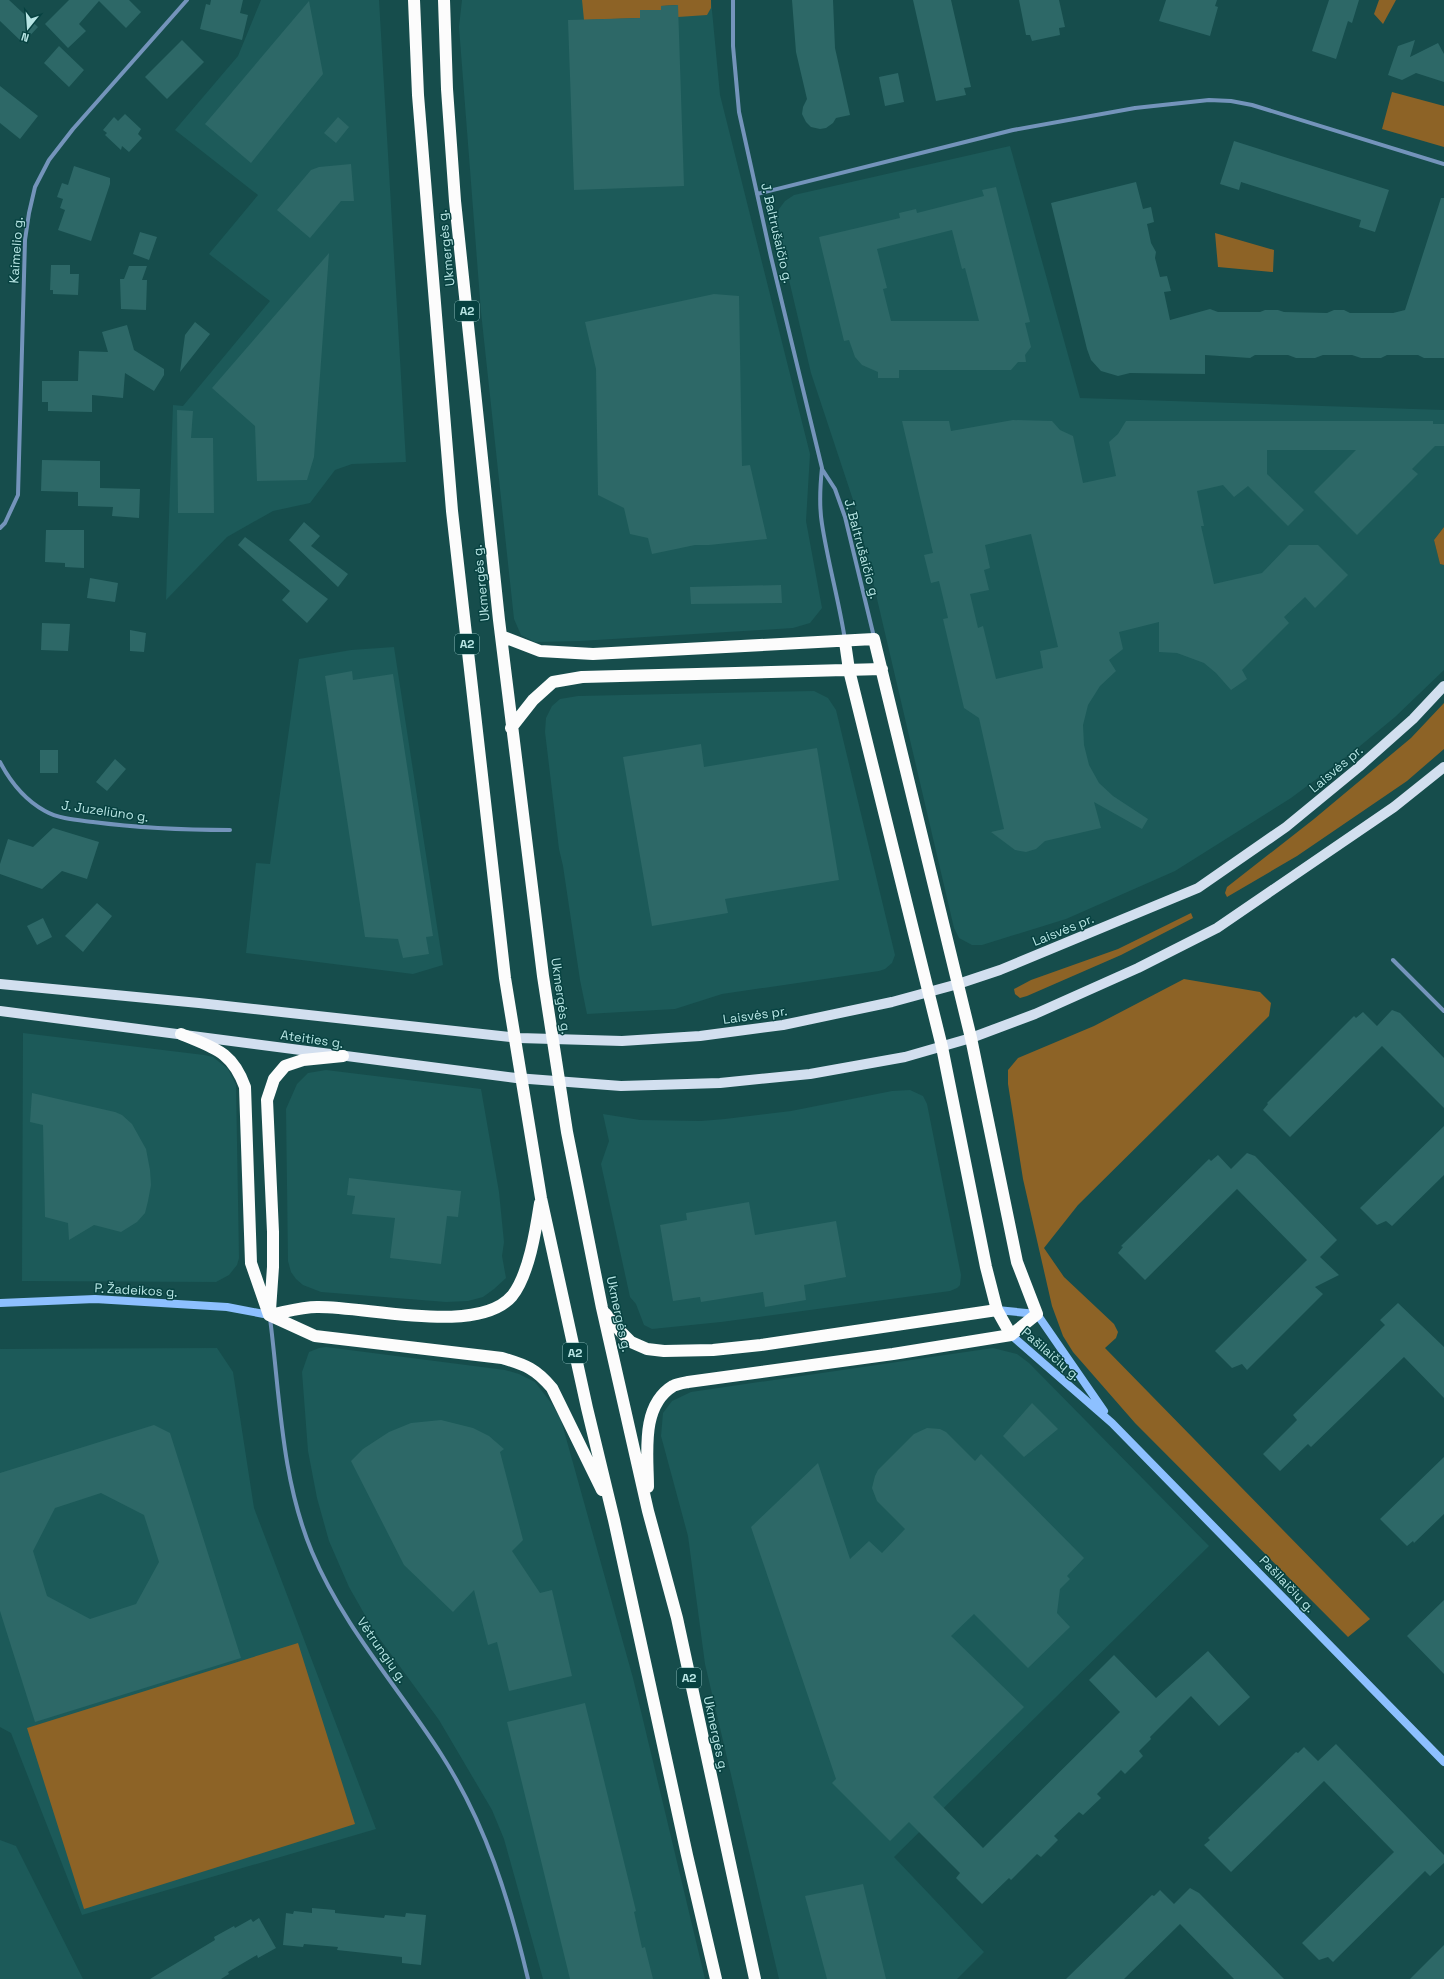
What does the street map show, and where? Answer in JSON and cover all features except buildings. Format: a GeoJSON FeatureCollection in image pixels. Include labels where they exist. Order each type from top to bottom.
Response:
{"type":"FeatureCollection","features":[{"type":"Feature","properties":{"kind":"highway","name":"Ukmergės g."},"geometry":{"type":"LineString","coordinates":[[414,0],[418,95],[452,511],[505,978],[541,1198],[716,1979]]}},
{"type":"Feature","properties":{"kind":"highway","name":"Ukmergės g."},"geometry":{"type":"LineString","coordinates":[[444,0],[447,89],[455,201],[501,636],[511,728],[543,976],[567,1132],[602,1308],[648,1511],[677,1618],[755,1979]]}},
{"type":"Feature","properties":{"kind":"highway"},"geometry":{"type":"LineString","coordinates":[[501,636],[540,651],[563,653],[601,653],[845,642],[874,639],[971,1038],[1017,1262],[1037,1314],[1011,1335],[893,1354],[688,1382],[674,1386],[662,1395],[654,1407],[650,1420],[648,1438],[648,1511]]}},
{"type":"Feature","properties":{"kind":"highway"},"geometry":{"type":"LineString","coordinates":[[845,642],[849,670],[942,1047],[986,1267],[997,1310],[1011,1335]]}},
{"type":"Feature","properties":{"kind":"highway"},"geometry":{"type":"LineString","coordinates":[[511,728],[533,700],[553,682],[582,677],[882,669]]}},
{"type":"Feature","properties":{"kind":"highway"},"geometry":{"type":"LineString","coordinates":[[181,1034],[214,1048],[233,1061],[240,1073],[245,1087],[251,1263],[269,1315],[315,1336],[502,1358],[526,1365],[541,1375],[556,1395],[611,1507]]}},
{"type":"Feature","properties":{"kind":"highway"},"geometry":{"type":"LineString","coordinates":[[269,1315],[273,1267],[273,1239],[267,1100],[274,1078],[285,1066],[303,1060],[343,1056]]}},
{"type":"Feature","properties":{"kind":"highway"},"geometry":{"type":"LineString","coordinates":[[269,1315],[316,1306],[454,1317],[494,1309],[505,1302],[513,1294],[521,1278],[530,1254],[541,1198]]}},
{"type":"Feature","properties":{"kind":"highway"},"geometry":{"type":"LineString","coordinates":[[602,1308],[610,1321],[632,1342],[647,1349],[664,1351],[714,1350],[760,1345],[997,1310]]}},
{"type":"Feature","properties":{"kind":"main road","name":"Laisvės pr."},"geometry":{"type":"LineString","coordinates":[[622,1041],[700,1036],[783,1025],[928,993],[1000,970],[1198,888],[1286,828],[1360,767],[1413,719],[1444,686]]}},
{"type":"Feature","properties":{"kind":"main road"},"geometry":{"type":"LineString","coordinates":[[942,1047],[971,1038],[1042,1011],[1138,968],[1217,928],[1394,807],[1444,767]]}},
{"type":"Feature","properties":{"kind":"main road","name":"Ateities g."},"geometry":{"type":"LineString","coordinates":[[0,984],[214,1005],[520,1038],[622,1041]]}},
{"type":"Feature","properties":{"kind":"main road","name":"Ateities g."},"geometry":{"type":"LineString","coordinates":[[0,1011],[516,1078],[621,1086],[720,1083],[810,1074],[905,1057],[942,1047]]}},
{"type":"Feature","properties":{"kind":"street","name":"Kaimelio g."},"geometry":{"type":"LineString","coordinates":[[0,528],[5,523],[18,495],[25,240],[29,213],[36,187],[50,160],[72,128],[187,0]]}},
{"type":"Feature","properties":{"kind":"street","name":"J. Baltrušaičio g."},"geometry":{"type":"LineString","coordinates":[[733,0],[733,46],[739,112],[757,194],[822,468],[835,490],[845,517],[874,639]]}},
{"type":"Feature","properties":{"kind":"street"},"geometry":{"type":"LineString","coordinates":[[757,194],[1013,130],[1135,108],[1209,100],[1231,101],[1252,105],[1444,164]]}},
{"type":"Feature","properties":{"kind":"street","name":"J. Baltrušaičio g."},"geometry":{"type":"LineString","coordinates":[[822,468],[820,492],[822,524],[835,582],[845,642]]}},
{"type":"Feature","properties":{"kind":"street","name":"J. Juzeliūno g."},"geometry":{"type":"LineString","coordinates":[[0,762],[20,792],[33,804],[47,812],[67,818],[139,828],[230,830]]}},
{"type":"Feature","properties":{"kind":"street"},"geometry":{"type":"LineString","coordinates":[[1393,960],[1444,1011]]}},
{"type":"Feature","properties":{"kind":"street","name":"P. Žadeikos g."},"geometry":{"type":"LineString","coordinates":[[0,1303],[95,1299],[227,1307],[269,1315]]}},
{"type":"Feature","properties":{"kind":"street"},"geometry":{"type":"LineString","coordinates":[[997,1310],[1037,1314]]}},
{"type":"Feature","properties":{"kind":"street","name":"Pašilaičių g."},"geometry":{"type":"LineString","coordinates":[[1037,1314],[1112,1423]]}},
{"type":"Feature","properties":{"kind":"street","name":"Vėtrungių g."},"geometry":{"type":"LineString","coordinates":[[269,1315],[286,1458],[294,1499],[312,1553],[339,1605],[424,1728],[468,1799],[495,1862],[528,1979]]}},
{"type":"Feature","properties":{"kind":"street","name":"Pašilaičių g."},"geometry":{"type":"LineString","coordinates":[[1011,1335],[1112,1423],[1444,1762]]}},
{"type":"Feature","properties":{"kind":"shaded area"},"geometry":{"type":"Polygon","coordinates":[[[261,0],[379,0],[406,462],[352,464],[335,470],[310,503],[273,511],[227,537],[166,600],[173,405],[183,406],[270,301],[209,254],[258,195],[175,130],[238,56],[261,0]]]}},
{"type":"Feature","properties":{"kind":"shaded area"},"geometry":{"type":"Polygon","coordinates":[[[462,0],[711,0],[720,95],[810,454],[806,521],[822,608],[810,623],[793,628],[580,641],[535,642],[521,635],[514,619],[481,312],[459,27],[462,0]]]}},
{"type":"Feature","properties":{"kind":"shaded area"},"geometry":{"type":"Polygon","coordinates":[[[582,0],[711,0],[711,8],[707,15],[678,17],[677,5],[661,6],[661,10],[640,10],[640,18],[584,20],[582,0]]]}},
{"type":"Feature","properties":{"kind":"shaded area"},"geometry":{"type":"Polygon","coordinates":[[[1379,0],[1396,0],[1383,24],[1374,14],[1379,0]]]}},
{"type":"Feature","properties":{"kind":"shaded area"},"geometry":{"type":"Polygon","coordinates":[[[1392,92],[1444,106],[1444,147],[1382,129],[1392,92]]]}},
{"type":"Feature","properties":{"kind":"shaded area"},"geometry":{"type":"Polygon","coordinates":[[[1010,146],[1080,398],[1444,410],[1444,527],[1434,540],[1440,564],[1444,565],[1444,670],[1395,717],[1354,751],[1291,798],[1175,871],[1066,919],[982,945],[972,945],[959,938],[954,928],[856,509],[811,373],[777,229],[777,216],[779,209],[785,201],[794,195],[1010,146]]]}},
{"type":"Feature","properties":{"kind":"shaded area"},"geometry":{"type":"Polygon","coordinates":[[[1215,233],[1274,250],[1273,272],[1218,267],[1215,233]]]}},
{"type":"Feature","properties":{"kind":"shaded area"},"geometry":{"type":"Polygon","coordinates":[[[1444,527],[1444,565],[1440,564],[1434,540],[1444,527]]]}},
{"type":"Feature","properties":{"kind":"shaded area"},"geometry":{"type":"Polygon","coordinates":[[[394,647],[443,965],[413,974],[246,953],[256,863],[270,864],[299,659],[351,650],[394,647]]]}},
{"type":"Feature","properties":{"kind":"shaded area"},"geometry":{"type":"Polygon","coordinates":[[[814,691],[828,698],[836,710],[895,955],[892,963],[885,969],[879,971],[722,994],[675,1009],[587,1014],[580,980],[563,866],[559,849],[545,732],[546,718],[552,706],[560,699],[578,696],[814,691]]]}},
{"type":"Feature","properties":{"kind":"shaded area"},"geometry":{"type":"Polygon","coordinates":[[[1444,703],[1444,749],[1407,781],[1297,856],[1227,897],[1225,893],[1227,887],[1314,819],[1411,738],[1444,703]]]}},
{"type":"Feature","properties":{"kind":"shaded area"},"geometry":{"type":"Polygon","coordinates":[[[1191,913],[1193,918],[1121,955],[1027,996],[1020,998],[1015,994],[1014,989],[1031,980],[1118,949],[1191,913]]]}},
{"type":"Feature","properties":{"kind":"shaded area"},"geometry":{"type":"Polygon","coordinates":[[[1184,979],[1260,992],[1271,1003],[1269,1016],[1078,1205],[1044,1248],[1064,1277],[1114,1324],[1118,1332],[1116,1338],[1105,1348],[1370,1619],[1348,1637],[1135,1423],[1073,1352],[1063,1336],[1052,1306],[1023,1179],[1008,1084],[1008,1070],[1018,1058],[1094,1026],[1184,979]]]}},
{"type":"Feature","properties":{"kind":"shaded area"},"geometry":{"type":"Polygon","coordinates":[[[23,1033],[204,1055],[213,1057],[228,1069],[236,1085],[239,1258],[237,1265],[229,1275],[216,1282],[22,1281],[23,1033]]]}},
{"type":"Feature","properties":{"kind":"shaded area"},"geometry":{"type":"Polygon","coordinates":[[[326,1070],[481,1089],[499,1192],[504,1242],[502,1256],[506,1278],[494,1289],[483,1297],[468,1301],[446,1302],[321,1292],[303,1285],[296,1279],[291,1272],[288,1261],[286,1109],[297,1084],[308,1073],[326,1070]]]}},
{"type":"Feature","properties":{"kind":"shaded area"},"geometry":{"type":"Polygon","coordinates":[[[910,1090],[923,1096],[927,1104],[961,1275],[960,1285],[957,1288],[950,1291],[721,1322],[652,1329],[644,1325],[636,1304],[630,1297],[601,1164],[609,1141],[603,1114],[640,1120],[701,1121],[791,1111],[892,1091],[910,1090]]]}},
{"type":"Feature","properties":{"kind":"shaded area"},"geometry":{"type":"Polygon","coordinates":[[[326,1347],[505,1370],[519,1374],[535,1382],[552,1404],[561,1420],[633,1678],[705,1979],[543,1979],[504,1839],[492,1810],[439,1720],[374,1631],[349,1587],[329,1541],[317,1498],[308,1451],[302,1372],[309,1352],[326,1347]]]}},
{"type":"Feature","properties":{"kind":"shaded area"},"geometry":{"type":"Polygon","coordinates":[[[217,1348],[233,1372],[254,1508],[376,1829],[82,1915],[11,1733],[0,1727],[0,1349],[217,1348]]]}},
{"type":"Feature","properties":{"kind":"shaded area"},"geometry":{"type":"Polygon","coordinates":[[[993,1348],[1017,1354],[1029,1363],[1209,1546],[894,1857],[984,1952],[957,1979],[779,1979],[705,1664],[688,1536],[661,1436],[663,1413],[672,1401],[691,1392],[993,1348]]]}},
{"type":"Feature","properties":{"kind":"shaded area"},"geometry":{"type":"Polygon","coordinates":[[[298,1643],[355,1824],[84,1909],[27,1728],[298,1643]]]}},
{"type":"Feature","properties":{"kind":"shaded area"},"geometry":{"type":"Polygon","coordinates":[[[0,1840],[16,1846],[83,1979],[0,1979],[0,1840]]]}}]}
